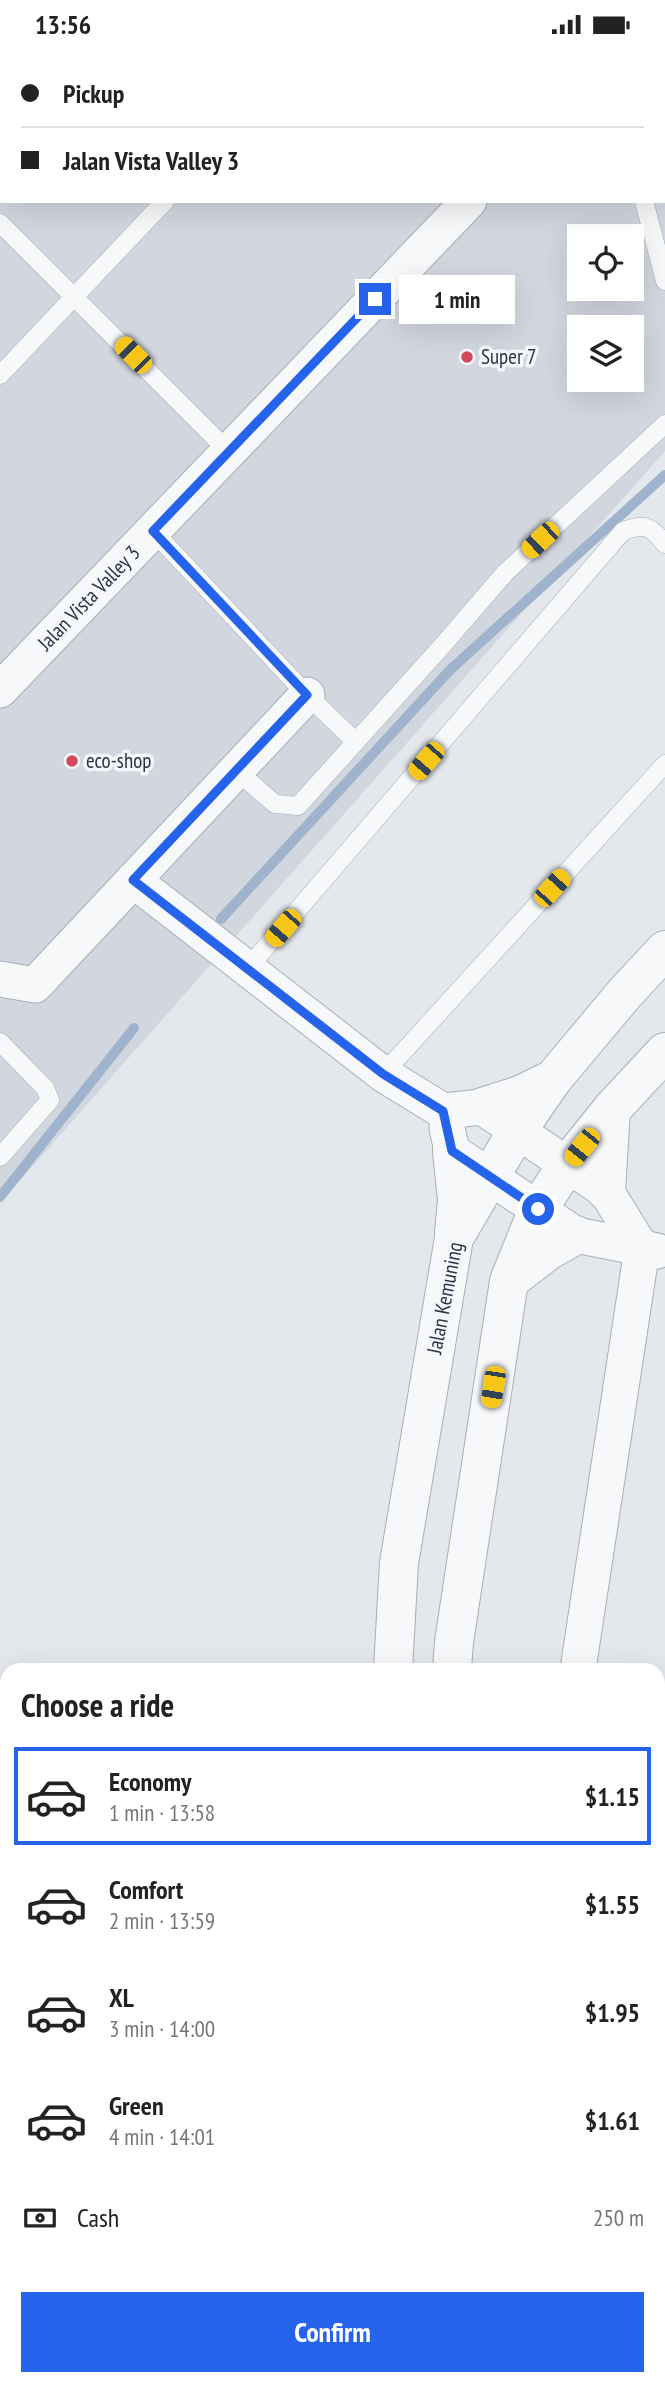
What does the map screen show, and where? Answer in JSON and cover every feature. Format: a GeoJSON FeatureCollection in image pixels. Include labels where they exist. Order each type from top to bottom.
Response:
{"type":"FeatureCollection","features":[{"type":"Feature","properties":{"kind":"street","name":"Jalan Vista Valley 3"},"geometry":{"type":"LineString","coordinates":[[0,690],[466,203]]}},
{"type":"Feature","properties":{"kind":"street"},"geometry":{"type":"LineString","coordinates":[[0,979],[35,985],[307,695]]}},
{"type":"Feature","properties":{"kind":"street"},"geometry":{"type":"LineString","coordinates":[[133,880],[383,1074],[443,1111],[482,1107],[520,1095],[553,1079]]}},
{"type":"Feature","properties":{"kind":"street","name":"Jalan Kemuning"},"geometry":{"type":"LineString","coordinates":[[393,1663],[399,1563],[454,1238],[517,1131],[553,1079],[665,950]]}},
{"type":"Feature","properties":{"kind":"street"},"geometry":{"type":"LineString","coordinates":[[453,1663],[509,1281],[538,1209],[567,1165],[611,1110],[665,1052]]}},
{"type":"Feature","properties":{"kind":"street"},"geometry":{"type":"LineString","coordinates":[[482,1107],[606,1191],[654,1251],[579,1663]]}},
{"type":"Feature","properties":{"kind":"street"},"geometry":{"type":"LineString","coordinates":[[606,1191],[611,1110]]}},
{"type":"Feature","properties":{"kind":"street"},"geometry":{"type":"LineString","coordinates":[[443,1111],[452,1151],[457,1201],[454,1238]]}},
{"type":"Feature","properties":{"kind":"street"},"geometry":{"type":"LineString","coordinates":[[452,1151],[576,1235],[654,1251]]}},
{"type":"Feature","properties":{"kind":"street"},"geometry":{"type":"LineString","coordinates":[[509,1281],[548,1251],[576,1235]]}},
{"type":"Feature","properties":{"kind":"lane"},"geometry":{"type":"LineString","coordinates":[[0,375],[163,203]]}},
{"type":"Feature","properties":{"kind":"lane"},"geometry":{"type":"LineString","coordinates":[[645,203],[665,281]]}},
{"type":"Feature","properties":{"kind":"lane"},"geometry":{"type":"LineString","coordinates":[[0,223],[229,452]]}},
{"type":"Feature","properties":{"kind":"lane"},"geometry":{"type":"LineString","coordinates":[[236,770],[275,804],[298,806],[443,646],[505,573],[665,424]]}},
{"type":"Feature","properties":{"kind":"lane"},"geometry":{"type":"LineString","coordinates":[[247,969],[623,531],[637,526],[652,529],[665,544]]}},
{"type":"Feature","properties":{"kind":"lane"},"geometry":{"type":"LineString","coordinates":[[153,531],[307,695],[356,742]]}},
{"type":"Feature","properties":{"kind":"lane"},"geometry":{"type":"LineString","coordinates":[[383,1074],[665,764]]}},
{"type":"Feature","properties":{"kind":"lane"},"geometry":{"type":"LineString","coordinates":[[0,1042],[45,1088],[50,1100],[0,1157]]}},
{"type":"Feature","properties":{"kind":"shaded area"},"geometry":{"type":"Polygon","coordinates":[[[0,203],[665,203],[665,451],[0,1203],[0,203]]]}},
{"type":"Feature","properties":{"kind":"waterway"},"geometry":{"type":"LineString","coordinates":[[221,919],[450,670],[665,475]]}},
{"type":"Feature","properties":{"kind":"waterway"},"geometry":{"type":"LineString","coordinates":[[0,1197],[134,1028]]}},
{"type":"Feature","properties":{"kind":"place","name":"Super 7"},"geometry":{"type":"Point","coordinates":[467,357]}},
{"type":"Feature","properties":{"kind":"place","name":"eco-shop"},"geometry":{"type":"Point","coordinates":[72,761]}},
{"type":"Feature","properties":{"kind":"route"},"geometry":{"type":"LineString","coordinates":[[375,299],[153,531],[307,695],[133,880],[383,1074],[443,1111],[452,1151],[538,1209]]}}]}
